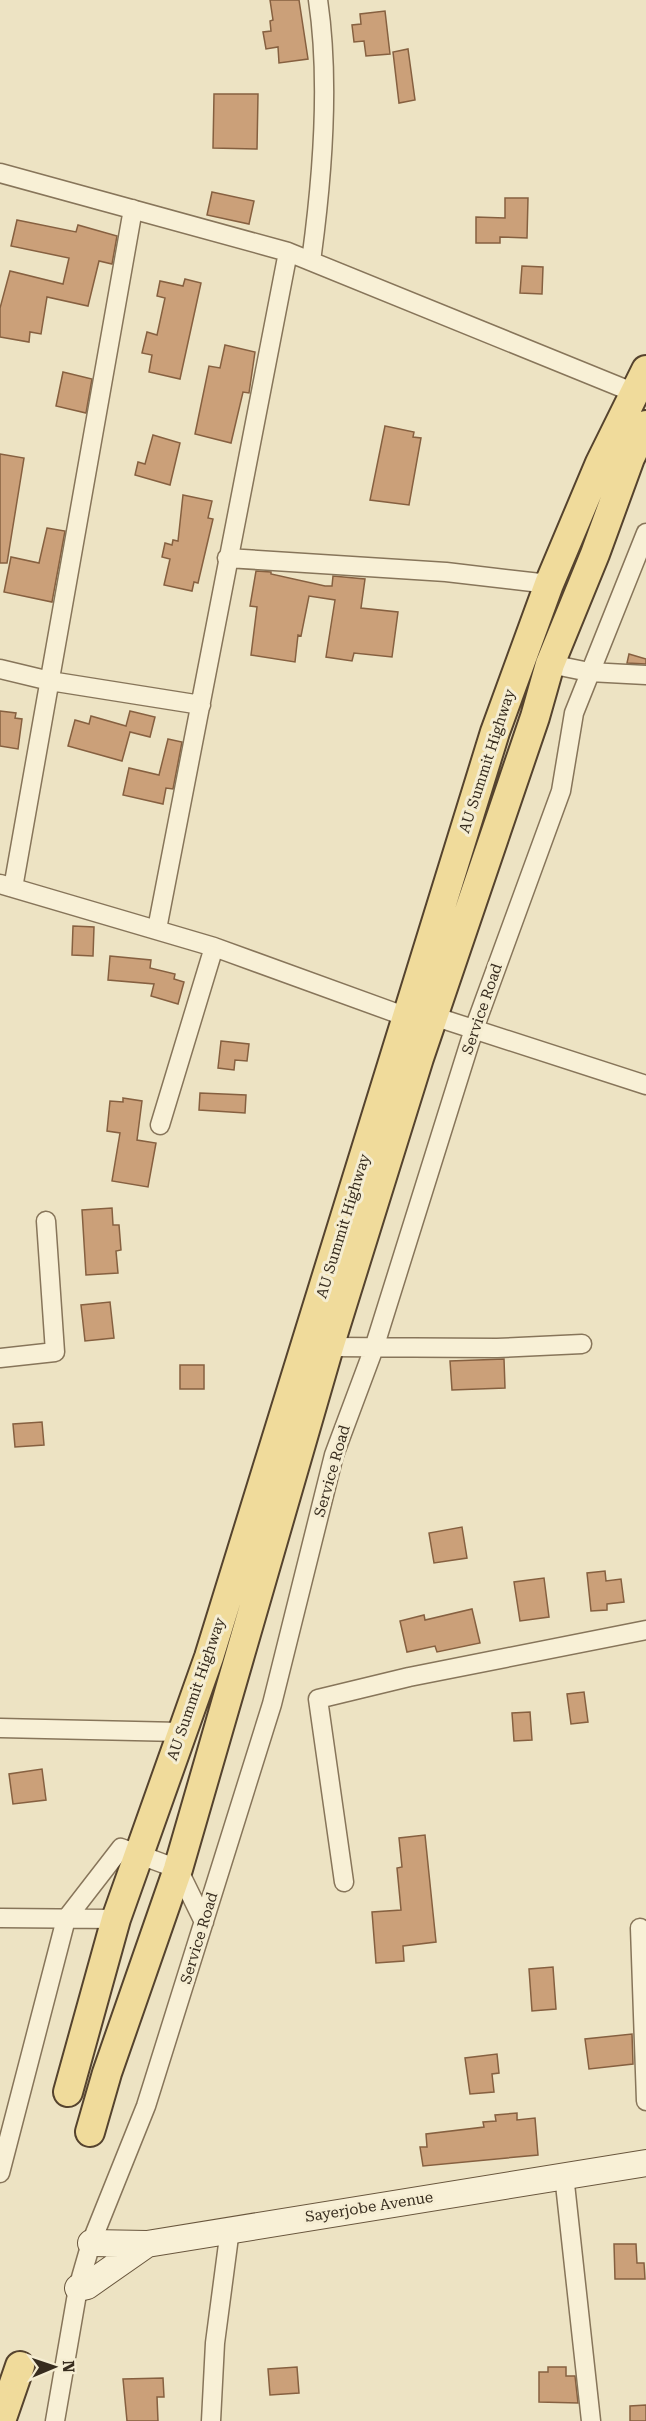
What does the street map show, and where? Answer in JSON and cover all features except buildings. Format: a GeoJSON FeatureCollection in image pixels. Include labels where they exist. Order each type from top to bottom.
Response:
{"type":"FeatureCollection","features":[{"type":"Feature","properties":{"kind":"main road","name":"AU Summit Highway"},"geometry":{"type":"LineString","coordinates":[[90,2132],[107,2073],[178,1869],[328,1347],[420,1016],[495,732],[549,584],[600,463],[640,382]]}},
{"type":"Feature","properties":{"kind":"main road","name":"AU Summit Highway"},"geometry":{"type":"LineString","coordinates":[[68,2092],[116,1919],[180,1732],[209,1657],[420,1016],[535,717],[550,664],[595,554],[638,460],[646,425]]}},
{"type":"Feature","properties":{"kind":"main road"},"geometry":{"type":"LineString","coordinates":[[1,2421],[20,2366]]}},
{"type":"Feature","properties":{"kind":"street"},"geometry":{"type":"LineString","coordinates":[[311,261],[318,210],[324,44],[318,0]]}},
{"type":"Feature","properties":{"kind":"street"},"geometry":{"type":"LineString","coordinates":[[0,173],[288,252],[640,382]]}},
{"type":"Feature","properties":{"kind":"street"},"geometry":{"type":"LineString","coordinates":[[133,209],[50,681],[7,886],[157,929],[420,1016],[474,1029],[646,1085]]}},
{"type":"Feature","properties":{"kind":"street"},"geometry":{"type":"LineString","coordinates":[[157,929],[288,252]]}},
{"type":"Feature","properties":{"kind":"street","name":"Service Road"},"geometry":{"type":"LineString","coordinates":[[56,2421],[78,2288],[91,2243],[146,2106],[272,1704],[334,1455],[374,1348],[474,1029],[561,791],[574,712],[646,532]]}},
{"type":"Feature","properties":{"kind":"street"},"geometry":{"type":"LineString","coordinates":[[227,558],[446,572],[549,584]]}},
{"type":"Feature","properties":{"kind":"street"},"geometry":{"type":"LineString","coordinates":[[550,664],[589,672],[646,675]]}},
{"type":"Feature","properties":{"kind":"street"},"geometry":{"type":"LineString","coordinates":[[0,669],[50,681],[201,705]]}},
{"type":"Feature","properties":{"kind":"street"},"geometry":{"type":"LineString","coordinates":[[160,1125],[214,947]]}},
{"type":"Feature","properties":{"kind":"street"},"geometry":{"type":"LineString","coordinates":[[0,1358],[55,1352],[46,1221]]}},
{"type":"Feature","properties":{"kind":"street"},"geometry":{"type":"LineString","coordinates":[[328,1347],[582,1344]]}},
{"type":"Feature","properties":{"kind":"street"},"geometry":{"type":"LineString","coordinates":[[344,1882],[318,1699],[410,1677],[646,1630]]}},
{"type":"Feature","properties":{"kind":"street"},"geometry":{"type":"LineString","coordinates":[[0,1728],[180,1732]]}},
{"type":"Feature","properties":{"kind":"street"},"geometry":{"type":"LineString","coordinates":[[0,2173],[66,1919],[121,1848],[137,1856],[178,1869],[204,1922]]}},
{"type":"Feature","properties":{"kind":"street"},"geometry":{"type":"LineString","coordinates":[[0,1918],[116,1919]]}},
{"type":"Feature","properties":{"kind":"street"},"geometry":{"type":"LineString","coordinates":[[640,1928],[646,2101]]}},
{"type":"Feature","properties":{"kind":"street","name":"Sayerjobe Avenue"},"geometry":{"type":"LineString","coordinates":[[91,2243],[147,2244],[646,2163]]}},
{"type":"Feature","properties":{"kind":"street"},"geometry":{"type":"LineString","coordinates":[[564,2175],[591,2421]]}},
{"type":"Feature","properties":{"kind":"street"},"geometry":{"type":"LineString","coordinates":[[211,2421],[215,2343],[230,2229]]}},
{"type":"Feature","properties":{"kind":"street"},"geometry":{"type":"LineString","coordinates":[[78,2288],[87,2286],[147,2244]]}}]}
